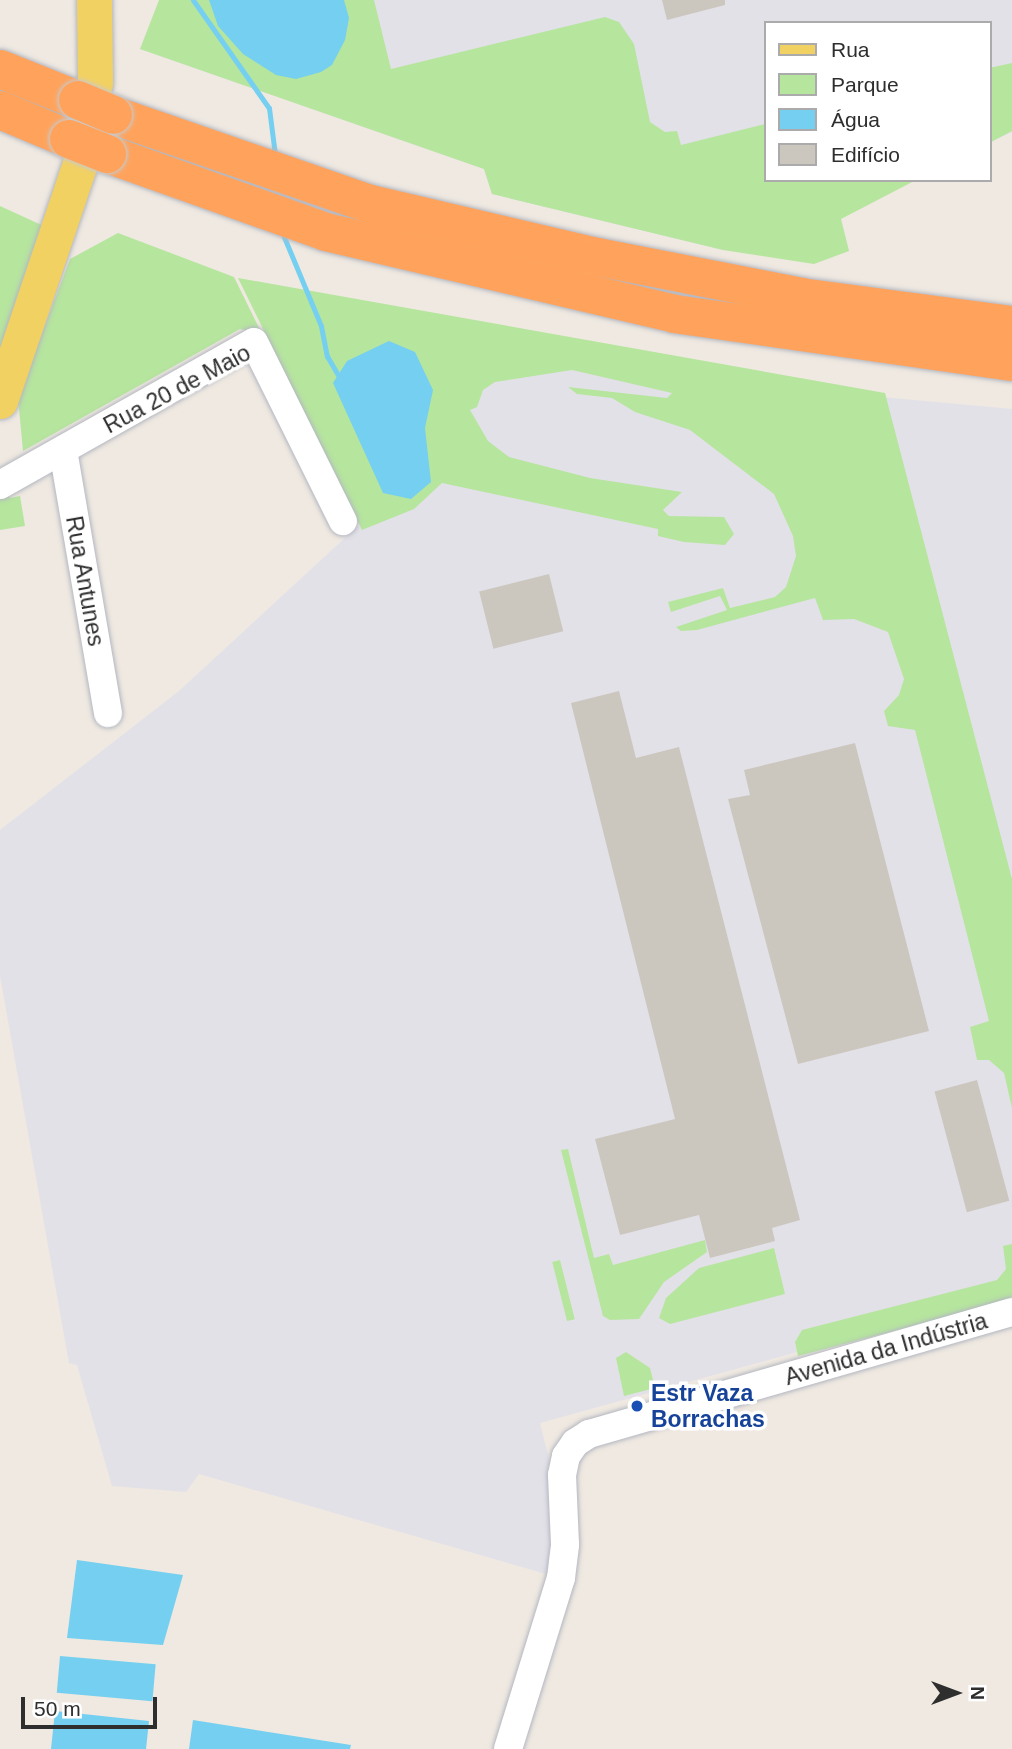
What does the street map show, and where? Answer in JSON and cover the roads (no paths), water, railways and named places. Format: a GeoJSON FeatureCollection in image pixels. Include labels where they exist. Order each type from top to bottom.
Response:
{"type":"FeatureCollection","features":[{"type":"Feature","properties":{"kind":"highway"},"geometry":{"type":"LineString","coordinates":[[0,69],[113,115],[330,193],[584,254],[801,297],[1012,325]]}},
{"type":"Feature","properties":{"kind":"highway"},"geometry":{"type":"LineString","coordinates":[[0,110],[107,154],[326,232],[675,314],[1012,362]]}},
{"type":"Feature","properties":{"kind":"main road"},"geometry":{"type":"LineString","coordinates":[[0,401],[80,163],[96,74],[94,0]]}},
{"type":"Feature","properties":{"kind":"street","name":"Rua 20 de Maio"},"geometry":{"type":"LineString","coordinates":[[0,485],[254,342],[343,521]]}},
{"type":"Feature","properties":{"kind":"street","name":"Rua Antunes"},"geometry":{"type":"LineString","coordinates":[[63,450],[108,713]]}},
{"type":"Feature","properties":{"kind":"street","name":"Avenida da Indústria"},"geometry":{"type":"LineString","coordinates":[[508,1749],[561,1578],[566,1456],[589,1434],[1012,1312]]}},
{"type":"Feature","properties":{"kind":"water"},"geometry":{"type":"Polygon","coordinates":[[[209,0],[344,0],[349,18],[345,40],[332,65],[321,72],[296,79],[276,75],[243,54],[218,26],[209,0]]]}},
{"type":"Feature","properties":{"kind":"water"},"geometry":{"type":"Polygon","coordinates":[[[389,341],[415,352],[433,390],[425,428],[431,482],[411,499],[383,493],[333,383],[347,361],[389,341]]]}},
{"type":"Feature","properties":{"kind":"water"},"geometry":{"type":"Polygon","coordinates":[[[77,1560],[183,1575],[163,1645],[67,1638],[77,1560]]]}},
{"type":"Feature","properties":{"kind":"water"},"geometry":{"type":"Polygon","coordinates":[[[60,1656],[156,1664],[152,1701],[57,1693],[60,1656]]]}},
{"type":"Feature","properties":{"kind":"water"},"geometry":{"type":"Polygon","coordinates":[[[55,1711],[149,1721],[146,1749],[51,1749],[55,1711]]]}},
{"type":"Feature","properties":{"kind":"water"},"geometry":{"type":"Polygon","coordinates":[[[193,1720],[351,1745],[350,1749],[189,1749],[193,1720]]]}},
{"type":"Feature","properties":{"kind":"waterway"},"geometry":{"type":"LineString","coordinates":[[193,0],[269,108],[275,155]]}},
{"type":"Feature","properties":{"kind":"waterway"},"geometry":{"type":"LineString","coordinates":[[284,237],[321,326],[327,356],[338,375]]}},
{"type":"Feature","properties":{"kind":"place","name":"Estr Vaza Borrachas"},"geometry":{"type":"Point","coordinates":[637,1406]}}]}
